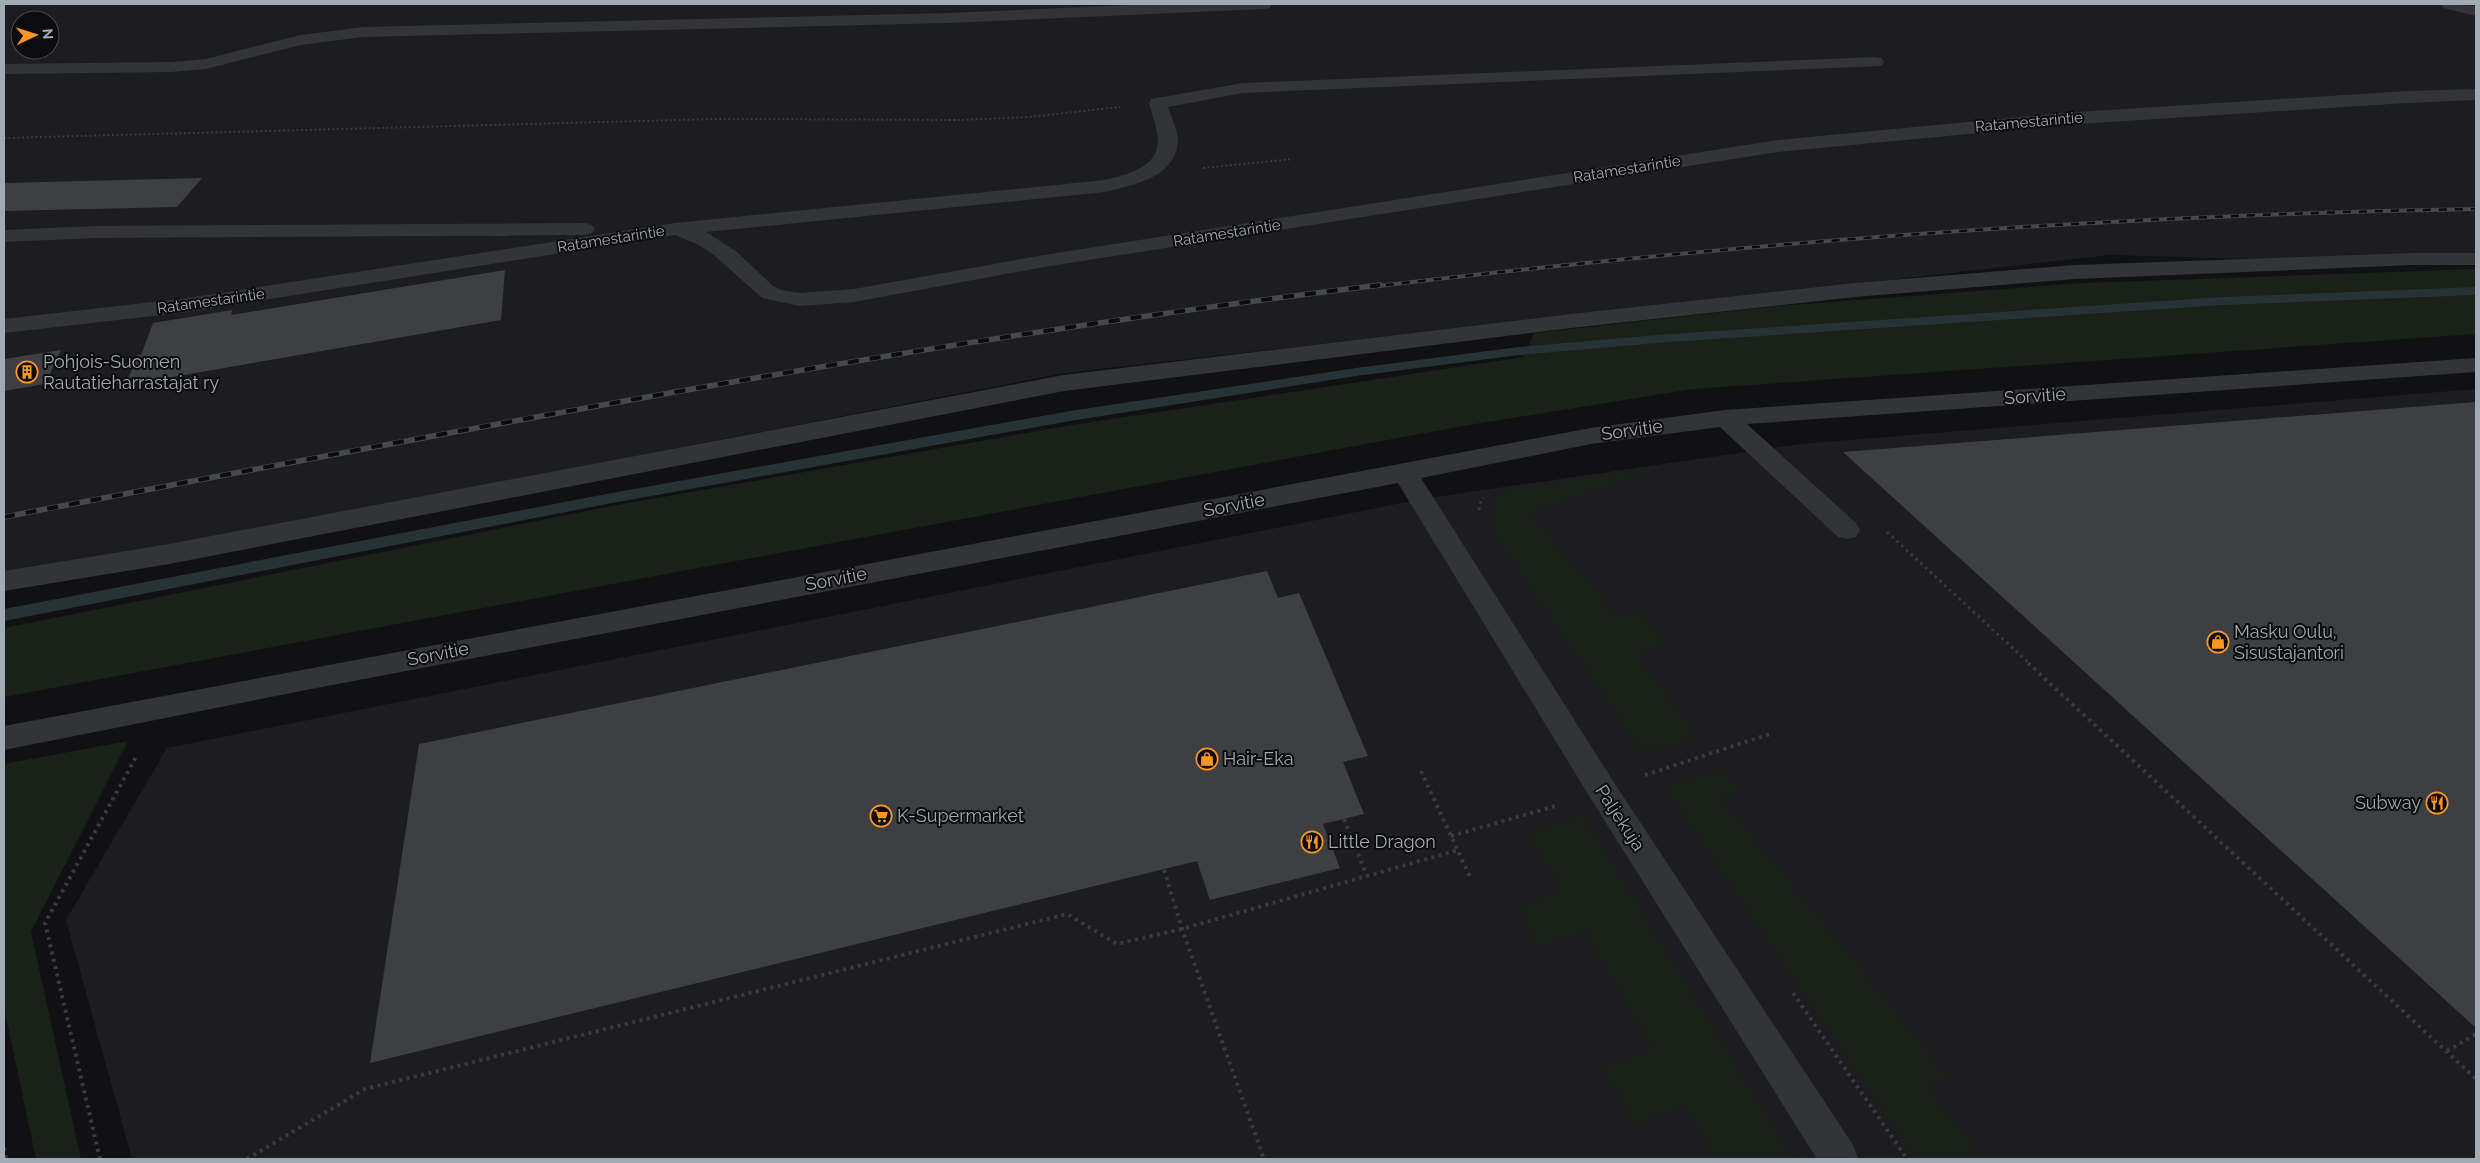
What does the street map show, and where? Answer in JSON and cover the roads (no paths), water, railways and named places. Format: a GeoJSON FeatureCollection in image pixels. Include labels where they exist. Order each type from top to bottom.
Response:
{"type":"FeatureCollection","features":[{"type":"Feature","properties":{"kind":"street"},"geometry":{"type":"LineString","coordinates":[[4,69],[206,64],[301,40],[371,32],[948,18],[1264,4]]}},
{"type":"Feature","properties":{"kind":"street"},"geometry":{"type":"LineString","coordinates":[[2450,4],[2476,11]]}},
{"type":"Feature","properties":{"kind":"street"},"geometry":{"type":"LineString","coordinates":[[4,236],[106,232],[675,229],[1105,186],[1139,177],[1157,168],[1168,143],[1158,103],[1243,88],[1303,84],[1875,62]]}},
{"type":"Feature","properties":{"kind":"street","name":"Ratamestarintie"},"geometry":{"type":"LineString","coordinates":[[4,326],[188,305],[675,229],[695,233],[704,238],[731,256],[762,288],[773,294],[792,298],[825,299],[934,283],[1044,261],[1778,146],[2063,119],[2407,96],[2476,95]]}},
{"type":"Feature","properties":{"kind":"street"},"geometry":{"type":"LineString","coordinates":[[4,581],[169,554],[1064,383],[1571,321],[1855,290],[2075,272],[2413,259],[2476,259]]}},
{"type":"Feature","properties":{"kind":"street","name":"Sorvitie"},"geometry":{"type":"LineString","coordinates":[[4,738],[156,707],[1405,474],[1591,436],[1725,418],[2476,365]]}},
{"type":"Feature","properties":{"kind":"street"},"geometry":{"type":"LineString","coordinates":[[1725,418],[1846,530]]}},
{"type":"Feature","properties":{"kind":"street","name":"Paljekuja"},"geometry":{"type":"LineString","coordinates":[[1405,474],[1602,790],[1838,1159]]}},
{"type":"Feature","properties":{"kind":"waterway"},"geometry":{"type":"LineString","coordinates":[[4,615],[612,498],[1070,416],[1356,372],[1519,351],[1670,338],[2223,301],[2476,291]]}},
{"type":"Feature","properties":{"kind":"railway"},"geometry":{"type":"LineString","coordinates":[[1370,287],[1646,257],[1922,234],[2199,218],[2476,209]]}},
{"type":"Feature","properties":{"kind":"railway"},"geometry":{"type":"LineString","coordinates":[[4,517],[690,389],[1034,333],[1207,307],[1380,285]]}},
{"type":"Feature","properties":{"kind":"place","name":"Pohjois-Suomen Rautatieharrastajat ry"},"geometry":{"type":"Point","coordinates":[27,372]}},
{"type":"Feature","properties":{"kind":"place","name":"Masku Oulu, Sisustajantori"},"geometry":{"type":"Point","coordinates":[2218,642]}},
{"type":"Feature","properties":{"kind":"place","name":"Hair-Eka"},"geometry":{"type":"Point","coordinates":[1207,759]}},
{"type":"Feature","properties":{"kind":"place","name":"Subway"},"geometry":{"type":"Point","coordinates":[2437,803]}},
{"type":"Feature","properties":{"kind":"place","name":"K-Supermarket"},"geometry":{"type":"Point","coordinates":[881,816]}},
{"type":"Feature","properties":{"kind":"place","name":"Little Dragon"},"geometry":{"type":"Point","coordinates":[1312,842]}}]}
